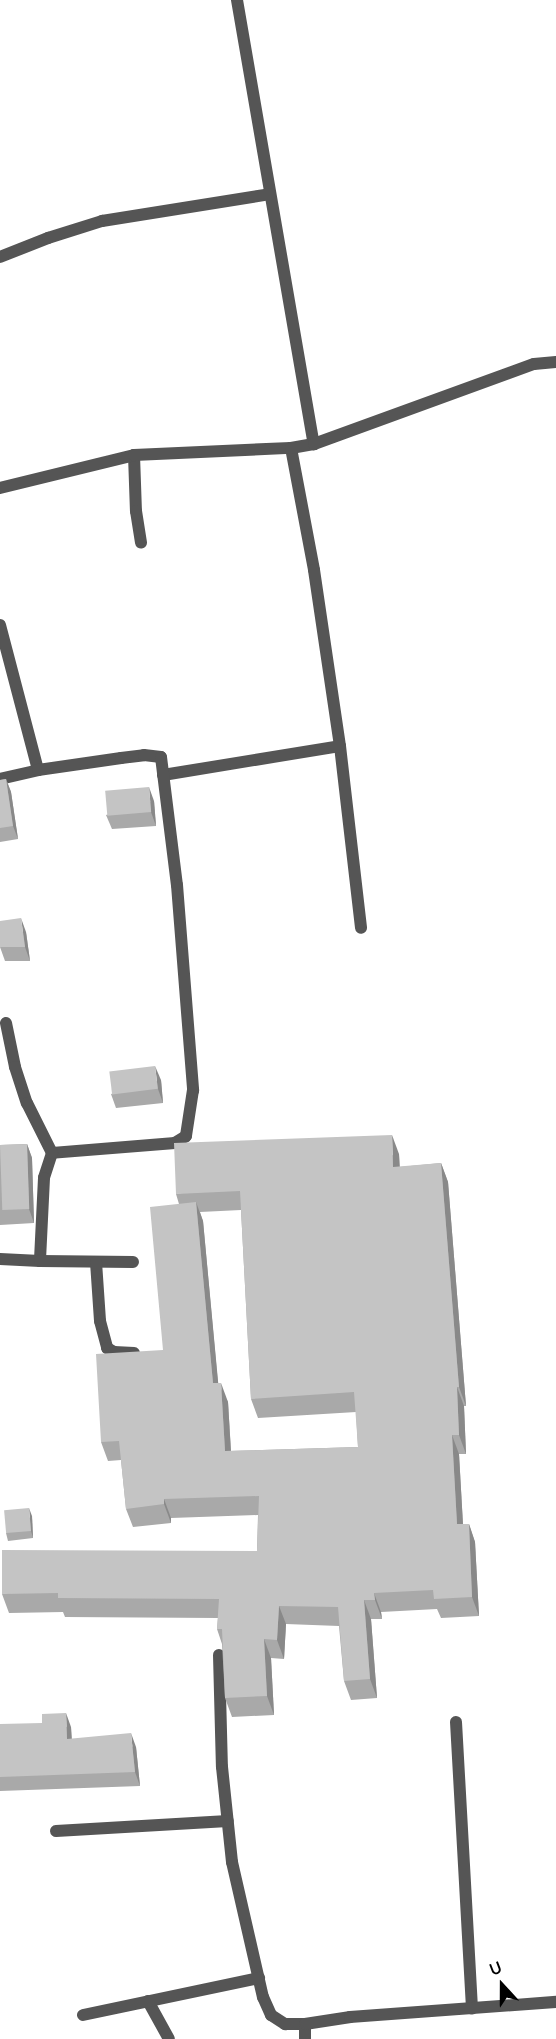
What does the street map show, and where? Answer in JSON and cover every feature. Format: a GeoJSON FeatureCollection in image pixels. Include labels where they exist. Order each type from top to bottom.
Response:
{"type":"FeatureCollection","features":[{"type":"Feature","properties":{"kind":"street"},"geometry":{"type":"LineString","coordinates":[[237,0],[314,444]]}},
{"type":"Feature","properties":{"kind":"street"},"geometry":{"type":"LineString","coordinates":[[0,257],[48,238],[102,221],[270,194]]}},
{"type":"Feature","properties":{"kind":"street"},"geometry":{"type":"LineString","coordinates":[[0,488],[134,455],[291,448],[314,444],[534,364],[556,362]]}},
{"type":"Feature","properties":{"kind":"street"},"geometry":{"type":"LineString","coordinates":[[291,448],[314,570],[340,746],[361,928]]}},
{"type":"Feature","properties":{"kind":"street"},"geometry":{"type":"LineString","coordinates":[[134,455],[141,543]]}},
{"type":"Feature","properties":{"kind":"street"},"geometry":{"type":"LineString","coordinates":[[0,625],[38,770]]}},
{"type":"Feature","properties":{"kind":"street"},"geometry":{"type":"LineString","coordinates":[[163,775],[340,746]]}},
{"type":"Feature","properties":{"kind":"street"},"geometry":{"type":"LineString","coordinates":[[0,779],[38,770],[144,755],[161,757],[177,885],[193,1090],[186,1136],[175,1143],[52,1153]]}},
{"type":"Feature","properties":{"kind":"street"},"geometry":{"type":"LineString","coordinates":[[6,1023],[15,1067],[27,1103],[52,1153]]}},
{"type":"Feature","properties":{"kind":"street"},"geometry":{"type":"LineString","coordinates":[[40,1261],[44,1178],[46,1165],[52,1153]]}},
{"type":"Feature","properties":{"kind":"street"},"geometry":{"type":"LineString","coordinates":[[0,1259],[133,1262]]}},
{"type":"Feature","properties":{"kind":"street"},"geometry":{"type":"LineString","coordinates":[[96,1262],[100,1321],[107,1348],[114,1352],[138,1353]]}},
{"type":"Feature","properties":{"kind":"street"},"geometry":{"type":"LineString","coordinates":[[219,1655],[222,1767],[232,1862],[259,1978],[271,2015],[285,2024],[305,2025],[350,2017],[556,2002]]}},
{"type":"Feature","properties":{"kind":"street"},"geometry":{"type":"LineString","coordinates":[[456,1722],[472,2009]]}},
{"type":"Feature","properties":{"kind":"street"},"geometry":{"type":"LineString","coordinates":[[56,1831],[228,1821]]}},
{"type":"Feature","properties":{"kind":"street"},"geometry":{"type":"LineString","coordinates":[[82,2015],[259,1978]]}},
{"type":"Feature","properties":{"kind":"street"},"geometry":{"type":"LineString","coordinates":[[148,2001],[169,2039]]}},
{"type":"Feature","properties":{"kind":"street"},"geometry":{"type":"LineString","coordinates":[[305,2025],[305,2039]]}},
{"type":"Feature","properties":{"kind":"building"},"geometry":{"type":"Polygon","coordinates":[[[6,779],[13,826],[0,828],[0,780],[6,779]]]}},
{"type":"Feature","properties":{"kind":"building"},"geometry":{"type":"Polygon","coordinates":[[[149,787],[151,812],[107,816],[105,791],[149,787]]]}},
{"type":"Feature","properties":{"kind":"building"},"geometry":{"type":"Polygon","coordinates":[[[21,918],[25,947],[0,947],[0,921],[21,918]]]}},
{"type":"Feature","properties":{"kind":"building"},"geometry":{"type":"Polygon","coordinates":[[[155,1066],[158,1089],[112,1094],[109,1072],[155,1066]]]}},
{"type":"Feature","properties":{"kind":"building"},"geometry":{"type":"Polygon","coordinates":[[[392,1135],[393,1167],[441,1163],[459,1387],[457,1387],[459,1435],[452,1435],[457,1524],[469,1524],[472,1597],[434,1599],[433,1590],[374,1593],[375,1600],[364,1600],[370,1679],[344,1681],[338,1607],[279,1606],[277,1640],[264,1639],[267,1696],[225,1698],[222,1629],[217,1629],[219,1599],[58,1598],[58,1593],[2,1594],[2,1550],[257,1551],[259,1496],[164,1499],[164,1504],[126,1509],[119,1441],[101,1442],[96,1354],[163,1350],[150,1207],[196,1202],[213,1383],[221,1383],[225,1451],[358,1447],[354,1392],[251,1399],[240,1191],[176,1194],[174,1143],[392,1135]]]}},
{"type":"Feature","properties":{"kind":"building"},"geometry":{"type":"Polygon","coordinates":[[[27,1144],[29,1209],[2,1210],[0,1145],[27,1144]]]}},
{"type":"Feature","properties":{"kind":"building"},"geometry":{"type":"Polygon","coordinates":[[[29,1508],[31,1531],[6,1533],[4,1510],[29,1508]]]}},
{"type":"Feature","properties":{"kind":"building"},"geometry":{"type":"Polygon","coordinates":[[[66,1713],[67,1739],[131,1733],[135,1772],[0,1777],[0,1724],[42,1723],[42,1714],[66,1713]]]}}]}
